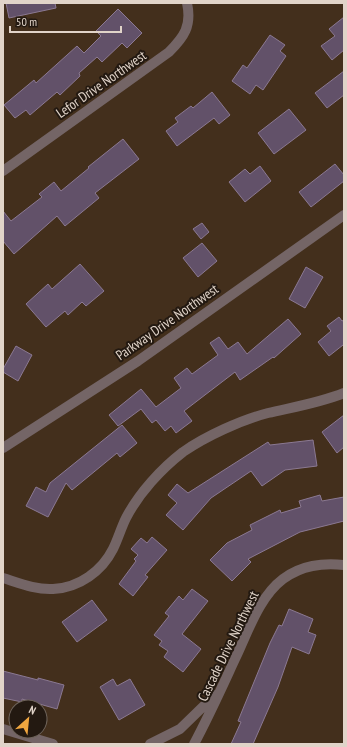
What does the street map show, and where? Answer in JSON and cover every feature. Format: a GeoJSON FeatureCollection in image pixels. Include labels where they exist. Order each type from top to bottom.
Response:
{"type":"FeatureCollection","features":[{"type":"Feature","properties":{"kind":"street","name":"Lefor Drive Northwest"},"geometry":{"type":"LineString","coordinates":[[3,171],[169,52],[184,37],[189,13],[187,3]]}},
{"type":"Feature","properties":{"kind":"street","name":"Parkway Drive Northwest"},"geometry":{"type":"LineString","coordinates":[[3,448],[138,361],[344,215]]}},
{"type":"Feature","properties":{"kind":"street"},"geometry":{"type":"LineString","coordinates":[[3,578],[29,586],[53,589],[73,585],[94,573],[103,564],[113,550],[126,518],[142,494],[160,472],[183,452],[210,436],[267,413],[327,400],[344,393]]}},
{"type":"Feature","properties":{"kind":"street","name":"Cascade Drive Northwest"},"geometry":{"type":"LineString","coordinates":[[194,744],[261,605],[271,590],[282,579],[307,566],[344,565]]}},
{"type":"Feature","properties":{"kind":"street"},"geometry":{"type":"LineString","coordinates":[[150,744],[180,729],[221,690]]}},
{"type":"Feature","properties":{"kind":"street"},"geometry":{"type":"LineString","coordinates":[[3,729],[53,744]]}},
{"type":"Feature","properties":{"kind":"building"},"geometry":{"type":"Polygon","coordinates":[[[6,3],[55,3],[56,8],[9,18],[6,3]]]}},
{"type":"Feature","properties":{"kind":"building"},"geometry":{"type":"Polygon","coordinates":[[[118,9],[142,33],[127,48],[122,43],[102,62],[97,57],[79,73],[80,76],[60,95],[57,92],[30,115],[26,110],[15,118],[4,105],[34,80],[36,83],[77,46],[84,53],[101,36],[96,31],[118,9]]]}},
{"type":"Feature","properties":{"kind":"building"},"geometry":{"type":"Polygon","coordinates":[[[344,17],[344,50],[332,60],[321,46],[335,36],[329,29],[344,17]]]}},
{"type":"Feature","properties":{"kind":"building"},"geometry":{"type":"Polygon","coordinates":[[[270,35],[285,45],[280,51],[286,56],[263,90],[256,85],[250,94],[232,81],[243,65],[247,68],[270,35]]]}},
{"type":"Feature","properties":{"kind":"building"},"geometry":{"type":"Polygon","coordinates":[[[344,71],[344,95],[327,108],[315,93],[344,71]]]}},
{"type":"Feature","properties":{"kind":"building"},"geometry":{"type":"Polygon","coordinates":[[[212,92],[230,115],[219,124],[214,118],[177,146],[166,131],[178,122],[175,118],[191,106],[193,108],[212,92]]]}},
{"type":"Feature","properties":{"kind":"building"},"geometry":{"type":"Polygon","coordinates":[[[289,109],[306,130],[274,154],[258,133],[289,109]]]}},
{"type":"Feature","properties":{"kind":"building"},"geometry":{"type":"Polygon","coordinates":[[[123,139],[139,159],[95,193],[99,198],[65,226],[57,216],[14,254],[3,241],[3,211],[11,221],[42,197],[39,194],[54,182],[61,191],[123,139]]]}},
{"type":"Feature","properties":{"kind":"building"},"geometry":{"type":"Polygon","coordinates":[[[335,164],[344,175],[344,181],[311,207],[299,192],[335,164]]]}},
{"type":"Feature","properties":{"kind":"building"},"geometry":{"type":"Polygon","coordinates":[[[260,166],[271,181],[245,202],[229,182],[245,169],[250,174],[260,166]]]}},
{"type":"Feature","properties":{"kind":"building"},"geometry":{"type":"Polygon","coordinates":[[[202,223],[209,232],[201,239],[193,229],[202,223]]]}},
{"type":"Feature","properties":{"kind":"building"},"geometry":{"type":"Polygon","coordinates":[[[202,243],[217,261],[198,277],[183,258],[202,243]]]}},
{"type":"Feature","properties":{"kind":"building"},"geometry":{"type":"Polygon","coordinates":[[[80,264],[104,291],[86,306],[82,302],[68,315],[65,311],[46,327],[26,304],[48,284],[52,289],[80,264]]]}},
{"type":"Feature","properties":{"kind":"building"},"geometry":{"type":"Polygon","coordinates":[[[306,267],[323,277],[305,308],[289,299],[306,267]]]}},
{"type":"Feature","properties":{"kind":"building"},"geometry":{"type":"Polygon","coordinates":[[[339,317],[342,321],[344,320],[344,347],[343,345],[329,356],[318,342],[331,331],[327,326],[339,317]]]}},
{"type":"Feature","properties":{"kind":"building"},"geometry":{"type":"Polygon","coordinates":[[[288,319],[301,334],[274,358],[273,357],[240,380],[235,372],[184,411],[192,421],[176,433],[171,426],[165,431],[156,420],[152,423],[141,409],[118,426],[109,415],[141,389],[156,407],[181,388],[174,378],[187,368],[192,374],[218,355],[210,343],[219,337],[228,349],[238,342],[247,354],[288,319]]]}},
{"type":"Feature","properties":{"kind":"building"},"geometry":{"type":"Polygon","coordinates":[[[16,346],[32,355],[18,381],[3,372],[3,369],[16,346]]]}},
{"type":"Feature","properties":{"kind":"building"},"geometry":{"type":"Polygon","coordinates":[[[344,415],[344,447],[337,453],[322,432],[344,415]]]}},
{"type":"Feature","properties":{"kind":"building"},"geometry":{"type":"Polygon","coordinates":[[[122,425],[137,443],[120,457],[117,453],[72,490],[66,483],[48,517],[26,506],[36,487],[46,492],[50,483],[122,425]]]}},
{"type":"Feature","properties":{"kind":"building"},"geometry":{"type":"Polygon","coordinates":[[[313,440],[317,466],[285,470],[262,486],[251,471],[211,498],[183,530],[166,515],[177,503],[168,495],[177,484],[188,493],[268,442],[270,445],[313,440]]]}},
{"type":"Feature","properties":{"kind":"building"},"geometry":{"type":"Polygon","coordinates":[[[320,495],[322,501],[344,497],[344,521],[300,532],[248,559],[251,562],[232,581],[210,560],[227,543],[252,530],[250,525],[280,510],[281,513],[301,507],[299,501],[320,495]]]}},
{"type":"Feature","properties":{"kind":"building"},"geometry":{"type":"Polygon","coordinates":[[[152,537],[167,550],[145,575],[148,577],[133,596],[119,584],[136,561],[134,559],[138,555],[131,549],[141,538],[147,543],[152,537]]]}},
{"type":"Feature","properties":{"kind":"building"},"geometry":{"type":"Polygon","coordinates":[[[192,589],[208,601],[182,634],[201,649],[183,672],[164,657],[168,651],[159,645],[162,641],[154,635],[169,616],[165,613],[179,596],[183,600],[192,589]]]}},
{"type":"Feature","properties":{"kind":"building"},"geometry":{"type":"Polygon","coordinates":[[[92,600],[107,620],[77,642],[62,622],[92,600]]]}},
{"type":"Feature","properties":{"kind":"building"},"geometry":{"type":"Polygon","coordinates":[[[289,609],[313,619],[308,632],[316,635],[309,654],[292,647],[278,687],[253,744],[231,744],[241,722],[238,721],[270,643],[279,625],[282,626],[289,609]]]}},
{"type":"Feature","properties":{"kind":"building"},"geometry":{"type":"Polygon","coordinates":[[[3,671],[64,685],[57,709],[48,706],[48,699],[3,698],[3,671]]]}},
{"type":"Feature","properties":{"kind":"building"},"geometry":{"type":"Polygon","coordinates":[[[113,679],[117,686],[130,679],[145,705],[119,720],[100,687],[113,679]]]}}]}
